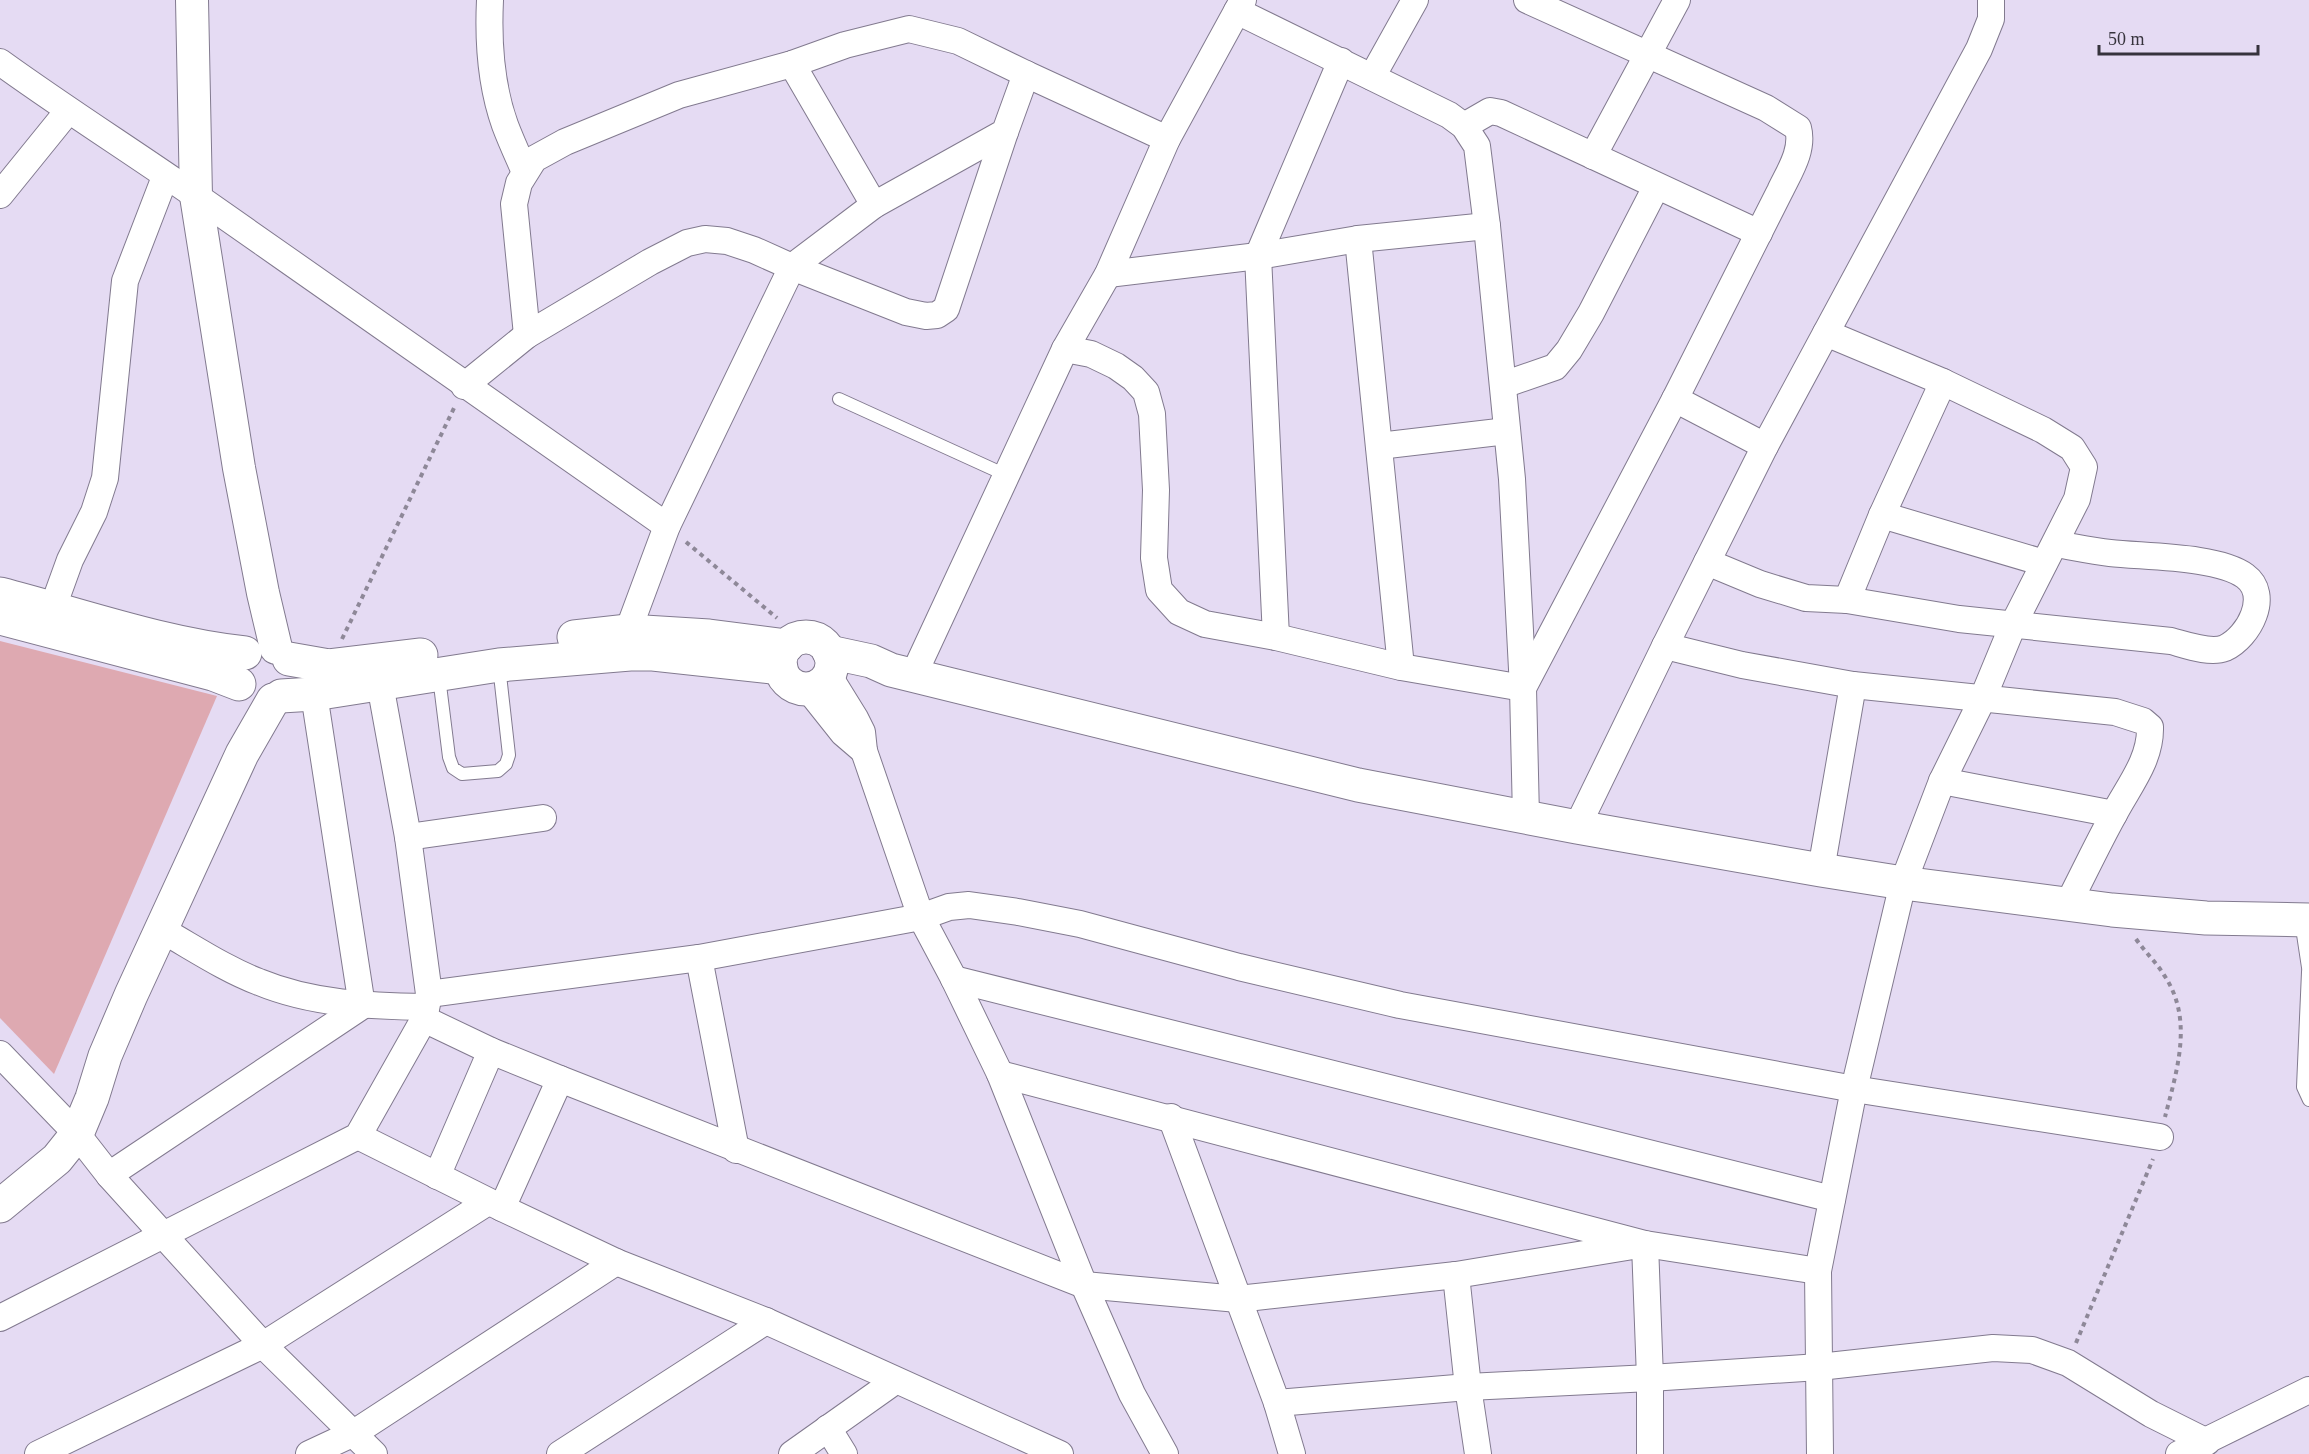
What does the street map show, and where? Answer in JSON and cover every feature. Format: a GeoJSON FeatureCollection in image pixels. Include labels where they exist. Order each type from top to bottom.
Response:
{"type":"FeatureCollection","features":[{"type":"Feature","properties":{"kind":"main road"},"geometry":{"type":"LineString","coordinates":[[0,594],[215,650],[263,673]]}},
{"type":"Feature","properties":{"kind":"main road"},"geometry":{"type":"LineString","coordinates":[[0,618],[213,674],[263,673],[380,684],[499,665],[630,654],[809,663]]}},
{"type":"Feature","properties":{"kind":"main road"},"geometry":{"type":"LineString","coordinates":[[322,680],[628,631],[709,636],[867,676],[902,672],[1358,785],[1578,827],[1903,883],[2112,910],[2206,918],[2305,920]]}},
{"type":"Feature","properties":{"kind":"main road"},"geometry":{"type":"LineString","coordinates":[[0,1206],[57,1159],[77,1134],[92,1098],[105,1056],[242,754],[263,673]]}},
{"type":"Feature","properties":{"kind":"street"},"geometry":{"type":"LineString","coordinates":[[192,0],[196,196],[239,468],[263,593],[263,673]]}},
{"type":"Feature","properties":{"kind":"street"},"geometry":{"type":"LineString","coordinates":[[490,0],[489,31],[497,96],[505,124],[525,172]]}},
{"type":"Feature","properties":{"kind":"street"},"geometry":{"type":"LineString","coordinates":[[1372,77],[1415,0]]}},
{"type":"Feature","properties":{"kind":"street"},"geometry":{"type":"LineString","coordinates":[[1523,688],[1676,399],[1795,158],[1800,137],[1798,128],[1767,108],[1649,54],[1560,7],[1527,0]]}},
{"type":"Feature","properties":{"kind":"street"},"geometry":{"type":"LineString","coordinates":[[1593,156],[1677,0]]}},
{"type":"Feature","properties":{"kind":"street"},"geometry":{"type":"LineString","coordinates":[[1578,827],[1765,446],[1979,49],[1991,19],[1991,0]]}},
{"type":"Feature","properties":{"kind":"street"},"geometry":{"type":"LineString","coordinates":[[902,672],[1006,475],[1065,349],[1108,274],[1167,139],[1240,6],[1341,61],[1449,115],[1464,126],[1477,146],[1507,430],[1523,688],[1526,817]]}},
{"type":"Feature","properties":{"kind":"street"},"geometry":{"type":"LineString","coordinates":[[527,335],[514,204],[519,183],[525,172],[534,159],[565,141],[679,95],[792,63],[845,45],[909,29],[958,40],[1167,139]]}},
{"type":"Feature","properties":{"kind":"street"},"geometry":{"type":"LineString","coordinates":[[1276,638],[1258,256],[1341,61]]}},
{"type":"Feature","properties":{"kind":"street"},"geometry":{"type":"LineString","coordinates":[[0,62],[68,111],[196,196],[464,386],[667,526]]}},
{"type":"Feature","properties":{"kind":"street"},"geometry":{"type":"LineString","coordinates":[[792,63],[874,205]]}},
{"type":"Feature","properties":{"kind":"street"},"geometry":{"type":"LineString","coordinates":[[464,386],[527,335],[650,262],[687,243],[705,239],[727,241],[754,250],[906,312],[926,316],[937,315],[945,309],[1026,74]]}},
{"type":"Feature","properties":{"kind":"street"},"geometry":{"type":"LineString","coordinates":[[0,195],[68,111]]}},
{"type":"Feature","properties":{"kind":"street"},"geometry":{"type":"LineString","coordinates":[[1464,126],[1490,111],[1500,113],[1759,233]]}},
{"type":"Feature","properties":{"kind":"street"},"geometry":{"type":"LineString","coordinates":[[628,631],[667,526],[792,267],[874,205],[1005,132]]}},
{"type":"Feature","properties":{"kind":"street"},"geometry":{"type":"LineString","coordinates":[[53,607],[70,560],[94,512],[105,478],[125,281],[165,177]]}},
{"type":"Feature","properties":{"kind":"street"},"geometry":{"type":"LineString","coordinates":[[1503,385],[1555,367],[1569,350],[1591,313],[1656,187]]}},
{"type":"Feature","properties":{"kind":"street"},"geometry":{"type":"LineString","coordinates":[[1108,274],[1258,256],[1358,239],[1487,226]]}},
{"type":"Feature","properties":{"kind":"street"},"geometry":{"type":"LineString","coordinates":[[1358,239],[1401,667]]}},
{"type":"Feature","properties":{"kind":"street"},"geometry":{"type":"LineString","coordinates":[[1820,1454],[1818,1270],[1854,1089],[1903,883],[1942,781],[1982,700],[2013,625],[2050,554],[2080,489],[2084,467],[2072,448],[2043,430],[1943,382],[1826,333]]}},
{"type":"Feature","properties":{"kind":"street"},"geometry":{"type":"LineString","coordinates":[[1065,349],[1091,354],[1116,366],[1133,378],[1146,392],[1152,424],[1156,490],[1154,558],[1159,590],[1179,612],[1205,624],[1401,667],[1523,688]]}},
{"type":"Feature","properties":{"kind":"street"},"geometry":{"type":"LineString","coordinates":[[1847,600],[1882,515],[1943,382]]}},
{"type":"Feature","properties":{"kind":"street"},"geometry":{"type":"LineString","coordinates":[[1676,399],[1765,446]]}},
{"type":"Feature","properties":{"kind":"street"},"geometry":{"type":"LineString","coordinates":[[1378,446],[1507,430]]}},
{"type":"Feature","properties":{"kind":"street"},"geometry":{"type":"LineString","coordinates":[[1707,562],[1783,592],[1806,598],[1847,600],[1959,619],[2171,641],[2205,649],[2224,648],[2241,636],[2253,618],[2257,604],[2255,586],[2245,576],[2226,566],[2109,553],[2050,554],[1882,515]]}},
{"type":"Feature","properties":{"kind":"street"},"geometry":{"type":"LineString","coordinates":[[1665,646],[1742,665],[1853,685],[2115,712],[2144,721],[2150,727],[2149,745],[2133,783],[2114,814],[2068,904]]}},
{"type":"Feature","properties":{"kind":"street"},"geometry":{"type":"LineString","coordinates":[[809,663],[843,733],[864,751],[921,917],[1000,1074],[1084,1285],[1132,1394],[1165,1454]]}},
{"type":"Feature","properties":{"kind":"street"},"geometry":{"type":"LineString","coordinates":[[322,680],[363,1006]]}},
{"type":"Feature","properties":{"kind":"street"},"geometry":{"type":"LineString","coordinates":[[0,1318],[358,1136],[426,1007],[408,837],[380,684]]}},
{"type":"Feature","properties":{"kind":"street"},"geometry":{"type":"LineString","coordinates":[[1821,870],[1853,685]]}},
{"type":"Feature","properties":{"kind":"street"},"geometry":{"type":"LineString","coordinates":[[1942,781],[2114,814]]}},
{"type":"Feature","properties":{"kind":"street"},"geometry":{"type":"LineString","coordinates":[[408,837],[543,818]]}},
{"type":"Feature","properties":{"kind":"street"},"geometry":{"type":"LineString","coordinates":[[162,930],[222,965],[259,982],[292,993],[363,1006],[426,1007],[921,917],[949,907],[969,905],[1080,924],[1239,967],[1400,1005],[1854,1089],[2160,1137]]}},
{"type":"Feature","properties":{"kind":"street"},"geometry":{"type":"LineString","coordinates":[[699,958],[736,1150]]}},
{"type":"Feature","properties":{"kind":"street"},"geometry":{"type":"LineString","coordinates":[[954,979],[1832,1199]]}},
{"type":"Feature","properties":{"kind":"street"},"geometry":{"type":"LineString","coordinates":[[109,1175],[363,1006]]}},
{"type":"Feature","properties":{"kind":"street"},"geometry":{"type":"LineString","coordinates":[[426,1007],[491,1051],[736,1150],[1084,1285],[1238,1299],[1456,1275],[1645,1244]]}},
{"type":"Feature","properties":{"kind":"street"},"geometry":{"type":"LineString","coordinates":[[436,1176],[491,1051]]}},
{"type":"Feature","properties":{"kind":"street"},"geometry":{"type":"LineString","coordinates":[[0,1054],[77,1134],[109,1175],[263,1345],[374,1454]]}},
{"type":"Feature","properties":{"kind":"street"},"geometry":{"type":"LineString","coordinates":[[1000,1074],[1645,1244],[1818,1270]]}},
{"type":"Feature","properties":{"kind":"street"},"geometry":{"type":"LineString","coordinates":[[38,1454],[263,1345],[495,1205],[560,1079]]}},
{"type":"Feature","properties":{"kind":"street"},"geometry":{"type":"LineString","coordinates":[[1171,1118],[1277,1403],[1292,1454]]}},
{"type":"Feature","properties":{"kind":"street"},"geometry":{"type":"LineString","coordinates":[[358,1136],[495,1205],[616,1262],[766,1321],[1047,1452]]}},
{"type":"Feature","properties":{"kind":"street"},"geometry":{"type":"LineString","coordinates":[[1645,1244],[1650,1378],[1650,1454]]}},
{"type":"Feature","properties":{"kind":"street"},"geometry":{"type":"LineString","coordinates":[[309,1454],[354,1433],[616,1262]]}},
{"type":"Feature","properties":{"kind":"street"},"geometry":{"type":"LineString","coordinates":[[1456,1275],[1478,1454]]}},
{"type":"Feature","properties":{"kind":"street"},"geometry":{"type":"LineString","coordinates":[[560,1454],[766,1321]]}},
{"type":"Feature","properties":{"kind":"street"},"geometry":{"type":"LineString","coordinates":[[1277,1403],[1468,1387],[1819,1367],[1993,1348],[2032,1350],[2068,1363],[2151,1414],[2207,1442]]}},
{"type":"Feature","properties":{"kind":"street"},"geometry":{"type":"LineString","coordinates":[[792,1454],[895,1381]]}},
{"type":"Feature","properties":{"kind":"street"},"geometry":{"type":"LineString","coordinates":[[2179,1454],[2309,1390]]}},
{"type":"Feature","properties":{"kind":"street"},"geometry":{"type":"LineString","coordinates":[[828,1428],[844,1454]]}},
{"type":"Feature","properties":{"kind":"lane"},"geometry":{"type":"LineString","coordinates":[[839,399],[1006,475]]}},
{"type":"Feature","properties":{"kind":"lane"},"geometry":{"type":"LineString","coordinates":[[439,674],[449,757],[453,768],[462,774],[498,771],[506,764],[509,755],[499,665]]}},
{"type":"Feature","properties":{"kind":"lane"},"geometry":{"type":"LineString","coordinates":[[2305,920],[2308,973],[2302,1087],[2309,1100]]}},
{"type":"Feature","properties":{"kind":"path"},"geometry":{"type":"LineString","coordinates":[[322,680],[464,386]]}},
{"type":"Feature","properties":{"kind":"path"},"geometry":{"type":"LineString","coordinates":[[667,526],[809,663]]}},
{"type":"Feature","properties":{"kind":"shaded area"},"geometry":{"type":"Polygon","coordinates":[[[0,641],[217,696],[54,1074],[0,1018],[0,641]]]}}]}
